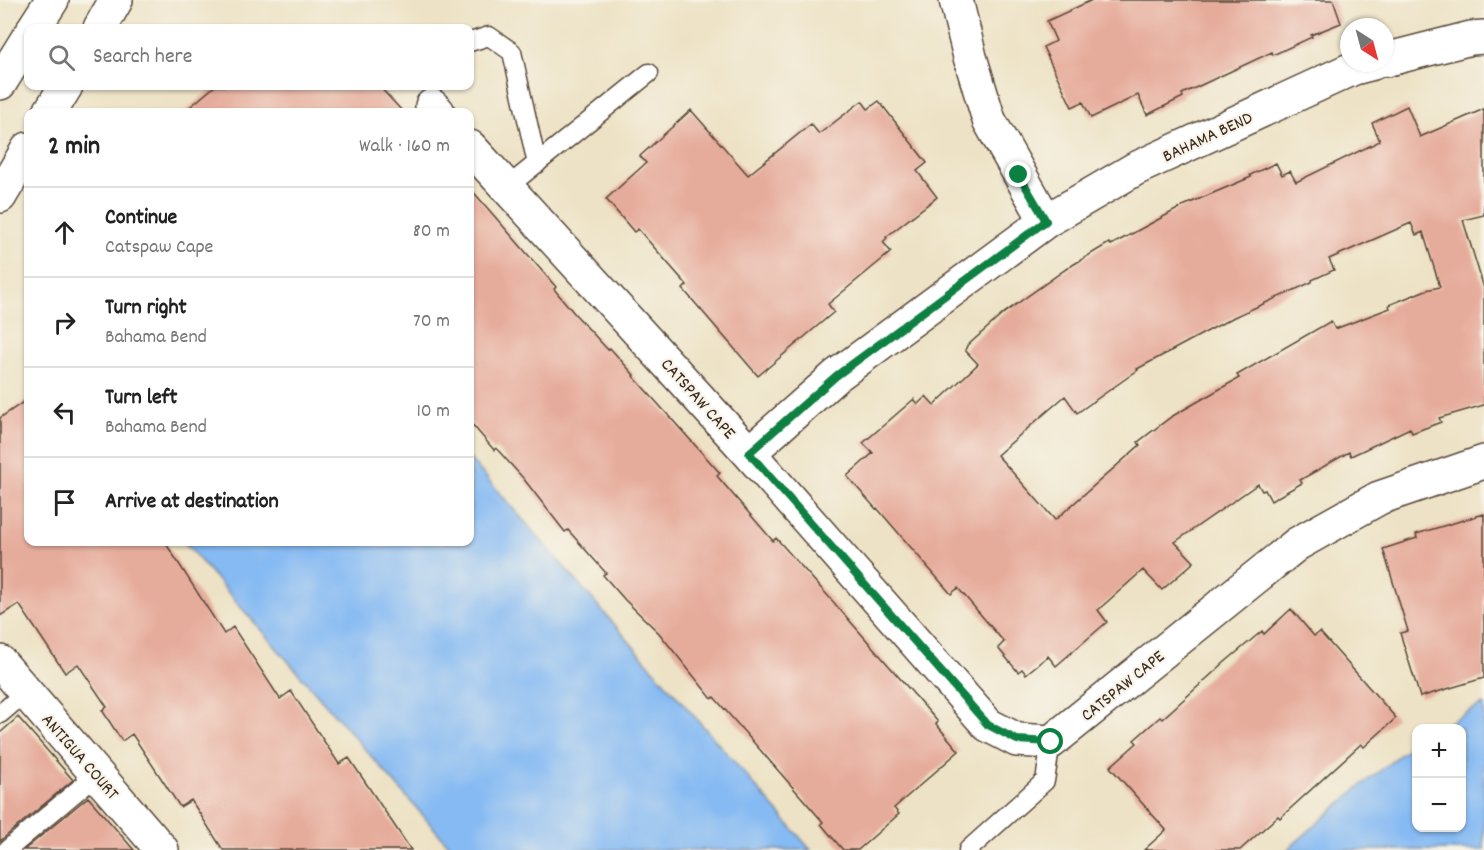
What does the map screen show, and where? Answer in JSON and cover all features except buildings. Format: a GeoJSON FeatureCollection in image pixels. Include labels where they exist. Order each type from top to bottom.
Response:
{"type":"FeatureCollection","features":[{"type":"Feature","properties":{"kind":"street"},"geometry":{"type":"LineString","coordinates":[[37,24],[52,0]]}},
{"type":"Feature","properties":{"kind":"street"},"geometry":{"type":"LineString","coordinates":[[102,24],[116,0]]}},
{"type":"Feature","properties":{"kind":"street"},"geometry":{"type":"LineString","coordinates":[[956,0],[989,120],[1046,221]]}},
{"type":"Feature","properties":{"kind":"street"},"geometry":{"type":"LineString","coordinates":[[1394,58],[1471,38],[1484,38]]}},
{"type":"Feature","properties":{"kind":"street"},"geometry":{"type":"LineString","coordinates":[[0,83],[24,44]]}},
{"type":"Feature","properties":{"kind":"street","name":"BAHAMA BEND"},"geometry":{"type":"LineString","coordinates":[[749,453],[836,376],[1046,221],[1135,169],[1345,72]]}},
{"type":"Feature","properties":{"kind":"street"},"geometry":{"type":"LineString","coordinates":[[52,108],[64,90]]}},
{"type":"Feature","properties":{"kind":"street","name":"CATSPAW CAPE"},"geometry":{"type":"LineString","coordinates":[[474,152],[749,453],[988,725],[1017,740],[1051,742],[1297,544],[1379,498],[1484,462]]}},
{"type":"Feature","properties":{"kind":"street"},"geometry":{"type":"LineString","coordinates":[[0,196],[24,156]]}},
{"type":"Feature","properties":{"kind":"street","name":"ANTIGUA COURT"},"geometry":{"type":"LineString","coordinates":[[0,662],[162,850]]}},
{"type":"Feature","properties":{"kind":"lane"},"geometry":{"type":"LineString","coordinates":[[474,41],[489,36],[512,52],[537,164]]}},
{"type":"Feature","properties":{"kind":"lane"},"geometry":{"type":"LineString","coordinates":[[506,188],[650,73]]}},
{"type":"Feature","properties":{"kind":"lane"},"geometry":{"type":"LineString","coordinates":[[0,714],[26,692]]}},
{"type":"Feature","properties":{"kind":"lane"},"geometry":{"type":"LineString","coordinates":[[968,850],[1045,781],[1051,742]]}},
{"type":"Feature","properties":{"kind":"lane"},"geometry":{"type":"LineString","coordinates":[[7,850],[97,774]]}},
{"type":"Feature","properties":{"kind":"water"},"geometry":{"type":"Polygon","coordinates":[[[474,464],[811,850],[453,850],[187,546],[474,546],[474,464]]]}},
{"type":"Feature","properties":{"kind":"water"},"geometry":{"type":"Polygon","coordinates":[[[1484,704],[1484,850],[1287,850],[1358,788],[1412,745],[1412,832],[1466,832],[1466,724],[1446,724],[1484,704]]]}},
{"type":"Feature","properties":{"kind":"route"},"geometry":{"type":"LineString","coordinates":[[1019,175],[1046,221],[836,376],[749,453],[988,725],[1017,740],[1051,742]]}}]}
